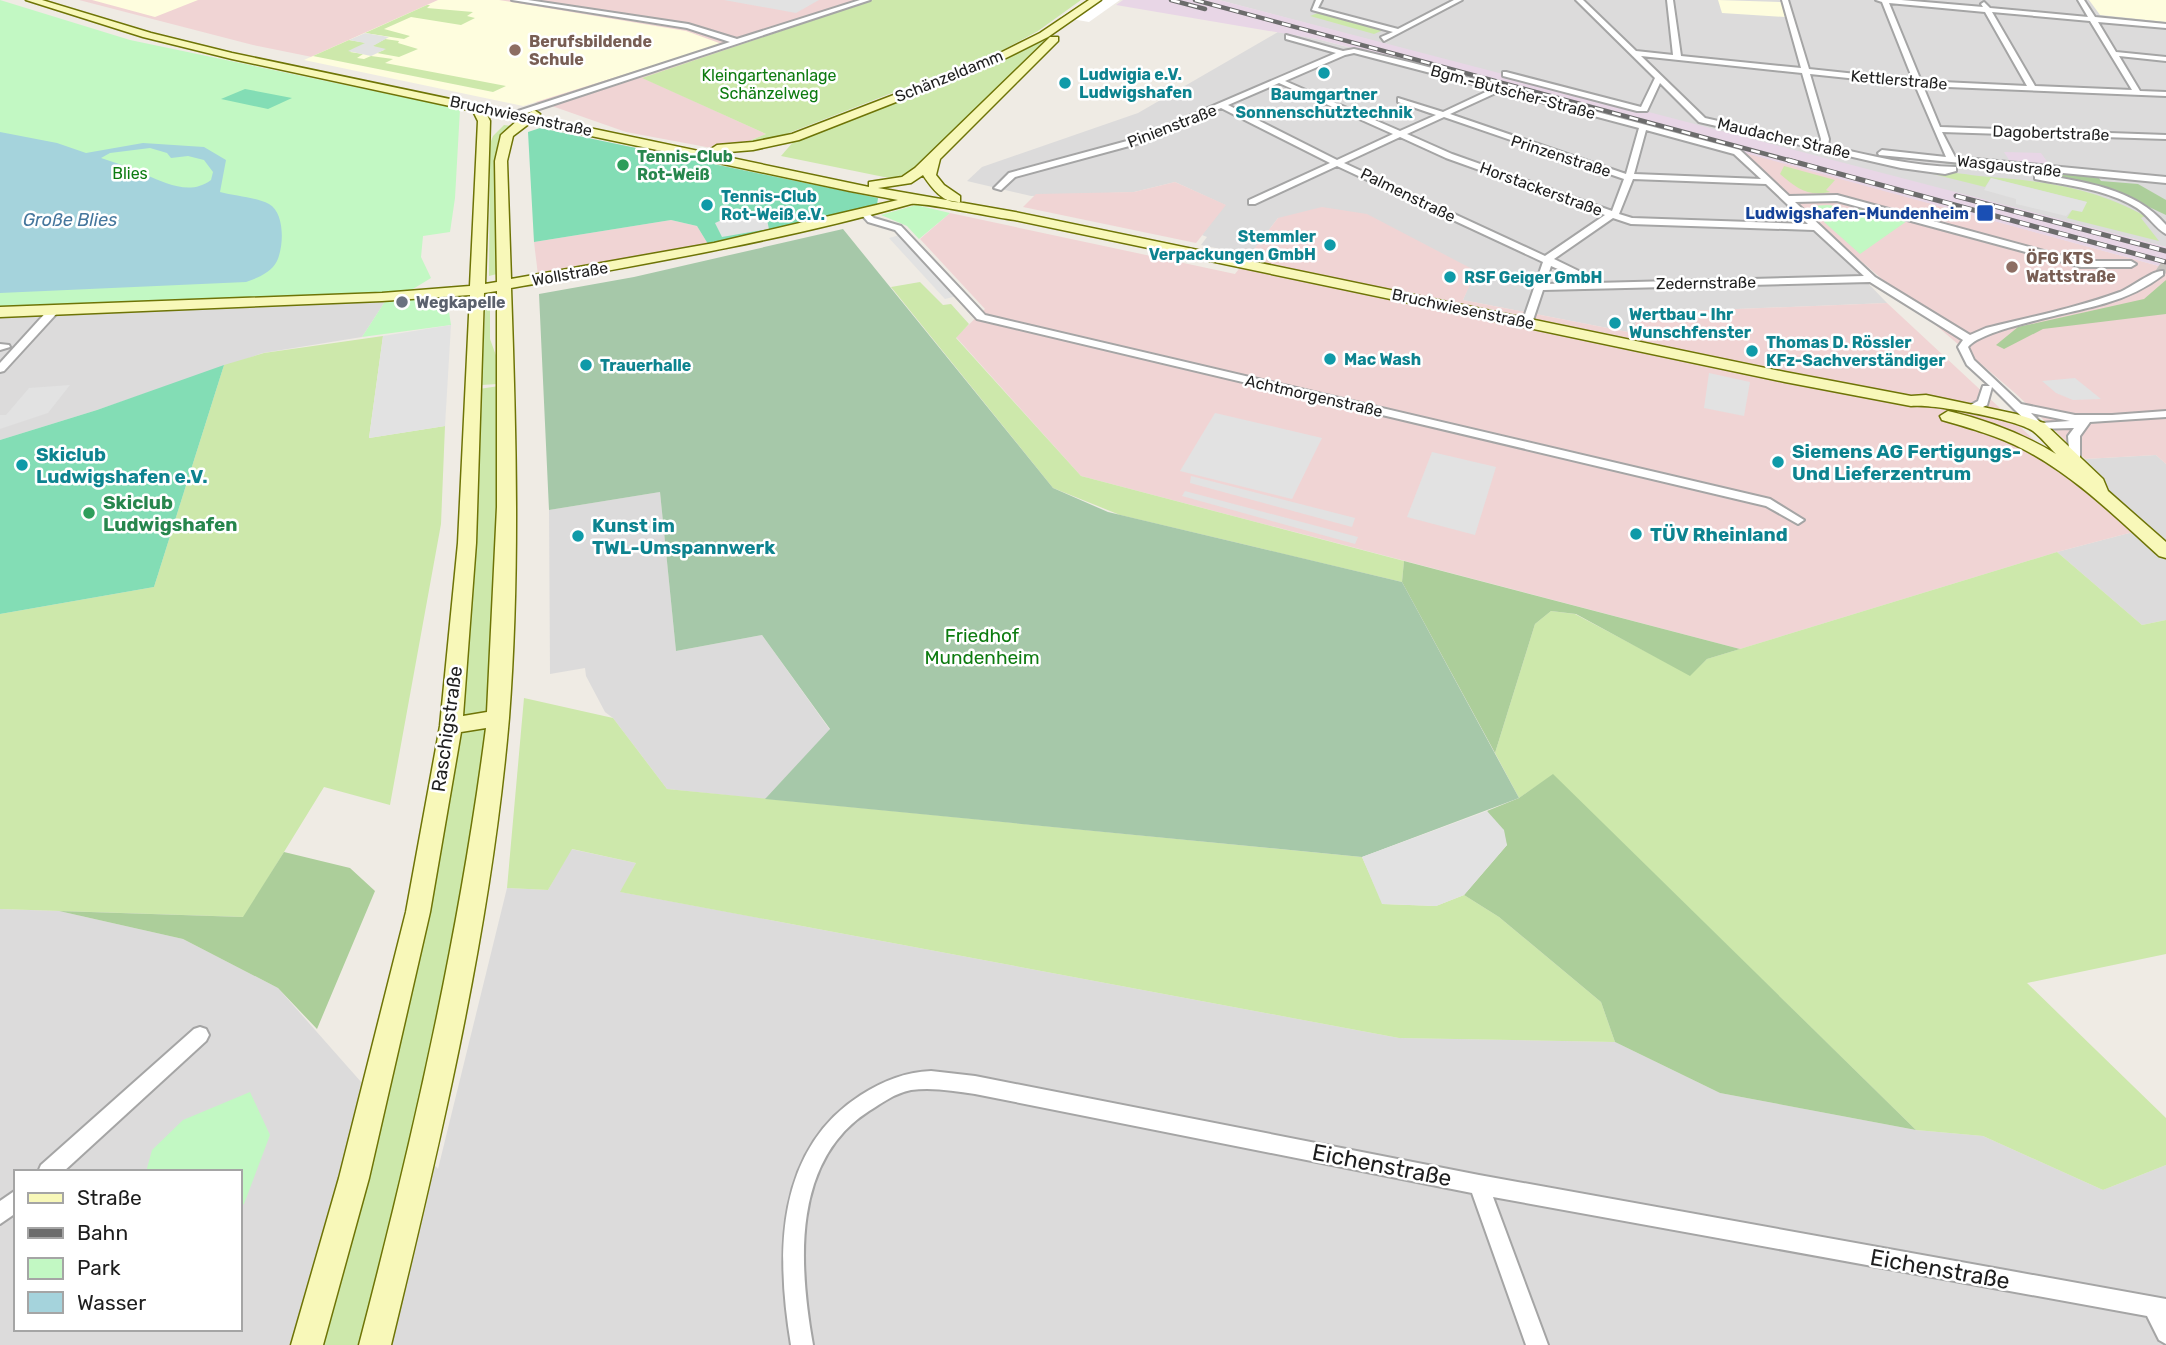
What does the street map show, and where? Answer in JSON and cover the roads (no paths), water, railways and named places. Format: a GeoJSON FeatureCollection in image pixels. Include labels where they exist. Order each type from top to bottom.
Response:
{"type":"FeatureCollection","features":[{"type":"Feature","properties":{"kind":"main road","name":"Bruchwiesenstraße"},"geometry":{"type":"LineString","coordinates":[[31,0],[187,45],[477,107],[717,149],[840,183],[910,198],[1015,216],[1911,401]]}},
{"type":"Feature","properties":{"kind":"main road","name":"Bruchwiesenstraße"},"geometry":{"type":"LineString","coordinates":[[55,0],[175,37],[525,115],[775,165],[887,184],[994,208],[1015,216]]}},
{"type":"Feature","properties":{"kind":"main road","name":"Schänzeldamm"},"geometry":{"type":"LineString","coordinates":[[840,183],[887,184],[906,180],[934,160],[1034,56],[1096,0]]}},
{"type":"Feature","properties":{"kind":"main road","name":"Schänzeldamm"},"geometry":{"type":"LineString","coordinates":[[717,149],[752,146],[795,137],[994,60],[1110,0]]}},
{"type":"Feature","properties":{"kind":"main road","name":"Raschigstraße"},"geometry":{"type":"LineString","coordinates":[[307,1345],[354,1178],[418,912],[451,726],[467,544],[479,262],[484,121],[477,107]]}},
{"type":"Feature","properties":{"kind":"main road"},"geometry":{"type":"LineString","coordinates":[[482,139],[525,115]]}},
{"type":"Feature","properties":{"kind":"main road"},"geometry":{"type":"LineString","coordinates":[[375,1345],[419,1170],[460,976],[498,718],[505,587],[506,384],[500,161],[507,135],[525,115]]}},
{"type":"Feature","properties":{"kind":"main road","name":"Schänzeldamm"},"geometry":{"type":"LineString","coordinates":[[775,165],[777,151],[795,137]]}},
{"type":"Feature","properties":{"kind":"main road"},"geometry":{"type":"LineString","coordinates":[[934,160],[929,175],[933,182],[956,199]]}},
{"type":"Feature","properties":{"kind":"main road","name":"Wollstraße"},"geometry":{"type":"LineString","coordinates":[[0,312],[417,295],[477,289],[714,247],[865,213],[904,203],[910,198]]}},
{"type":"Feature","properties":{"kind":"main road"},"geometry":{"type":"LineString","coordinates":[[417,295],[458,281],[479,262]]}},
{"type":"Feature","properties":{"kind":"main road"},"geometry":{"type":"LineString","coordinates":[[417,295],[453,303],[468,311],[476,320]]}},
{"type":"Feature","properties":{"kind":"main road"},"geometry":{"type":"LineString","coordinates":[[472,390],[506,384]]}},
{"type":"Feature","properties":{"kind":"main road"},"geometry":{"type":"LineString","coordinates":[[1911,401],[1926,400],[2024,419],[2097,483],[2099,492]]}},
{"type":"Feature","properties":{"kind":"main road"},"geometry":{"type":"LineString","coordinates":[[1911,401],[1926,410],[2004,435],[2052,459],[2099,492],[2166,552]]}},
{"type":"Feature","properties":{"kind":"main road"},"geometry":{"type":"LineString","coordinates":[[1952,417],[2024,419]]}},
{"type":"Feature","properties":{"kind":"main road"},"geometry":{"type":"LineString","coordinates":[[2024,419],[2052,459]]}},
{"type":"Feature","properties":{"kind":"main road"},"geometry":{"type":"LineString","coordinates":[[451,726],[498,718]]}},
{"type":"Feature","properties":{"kind":"street"},"geometry":{"type":"LineString","coordinates":[[515,0],[688,26],[738,42]]}},
{"type":"Feature","properties":{"kind":"street"},"geometry":{"type":"LineString","coordinates":[[525,115],[567,97],[851,2],[867,0]]}},
{"type":"Feature","properties":{"kind":"street"},"geometry":{"type":"LineString","coordinates":[[1319,0],[1314,9],[1399,31]]}},
{"type":"Feature","properties":{"kind":"street"},"geometry":{"type":"LineString","coordinates":[[1384,39],[1459,0]]}},
{"type":"Feature","properties":{"kind":"street","name":"Maudacher Straße"},"geometry":{"type":"LineString","coordinates":[[1579,0],[1702,120],[1927,169],[1953,165],[2040,177],[2097,190],[2144,209],[2166,231]]}},
{"type":"Feature","properties":{"kind":"street"},"geometry":{"type":"LineString","coordinates":[[1670,0],[1677,57]]}},
{"type":"Feature","properties":{"kind":"street"},"geometry":{"type":"LineString","coordinates":[[1786,0],[1824,146]]}},
{"type":"Feature","properties":{"kind":"street"},"geometry":{"type":"LineString","coordinates":[[1953,165],[1882,0],[2166,26]]}},
{"type":"Feature","properties":{"kind":"street"},"geometry":{"type":"LineString","coordinates":[[1982,0],[2032,88]]}},
{"type":"Feature","properties":{"kind":"street"},"geometry":{"type":"LineString","coordinates":[[2081,0],[2137,92]]}},
{"type":"Feature","properties":{"kind":"street","name":"Bgm.-Butscher-Straße"},"geometry":{"type":"LineString","coordinates":[[1289,37],[1343,53],[1354,51],[1737,152]]}},
{"type":"Feature","properties":{"kind":"street","name":"Kettlerstraße"},"geometry":{"type":"LineString","coordinates":[[1632,52],[1919,83],[2166,94]]}},
{"type":"Feature","properties":{"kind":"street","name":"Pinienstraße"},"geometry":{"type":"LineString","coordinates":[[998,188],[1012,175],[1141,140],[1343,53]]}},
{"type":"Feature","properties":{"kind":"street"},"geometry":{"type":"LineString","coordinates":[[2116,54],[2166,59]]}},
{"type":"Feature","properties":{"kind":"street"},"geometry":{"type":"LineString","coordinates":[[1506,74],[1637,109],[1644,108],[1659,77]]}},
{"type":"Feature","properties":{"kind":"street","name":"Horstackerstraße"},"geometry":{"type":"LineString","coordinates":[[1280,81],[1449,156],[1631,221],[1818,227]]}},
{"type":"Feature","properties":{"kind":"street"},"geometry":{"type":"LineString","coordinates":[[1252,202],[1500,89]]}},
{"type":"Feature","properties":{"kind":"street","name":"Prinzenstraße"},"geometry":{"type":"LineString","coordinates":[[1401,100],[1441,116],[1628,177],[1770,182]]}},
{"type":"Feature","properties":{"kind":"street","name":"Palmenstraße"},"geometry":{"type":"LineString","coordinates":[[1223,106],[1294,143],[1586,278],[1592,285]]}},
{"type":"Feature","properties":{"kind":"street"},"geometry":{"type":"LineString","coordinates":[[1527,323],[1550,256],[1613,215],[1624,194],[1643,127]]}},
{"type":"Feature","properties":{"kind":"street","name":"Dagobertstraße"},"geometry":{"type":"LineString","coordinates":[[1937,129],[2166,137]]}},
{"type":"Feature","properties":{"kind":"street","name":"Maudacher Straße"},"geometry":{"type":"LineString","coordinates":[[1737,152],[1872,279],[1969,339]]}},
{"type":"Feature","properties":{"kind":"street","name":"Wasgaustraße"},"geometry":{"type":"LineString","coordinates":[[1853,154],[1868,152],[1953,165],[2166,180]]}},
{"type":"Feature","properties":{"kind":"street"},"geometry":{"type":"LineString","coordinates":[[1788,199],[1837,198],[2081,264],[2131,264]]}},
{"type":"Feature","properties":{"kind":"street","name":"Achtmorgenstraße"},"geometry":{"type":"LineString","coordinates":[[865,213],[871,220],[898,228],[981,317],[1770,503],[1798,520]]}},
{"type":"Feature","properties":{"kind":"street"},"geometry":{"type":"LineString","coordinates":[[2024,419],[1985,374],[1965,357],[1963,347],[1969,339],[1990,330],[2123,295],[2143,286],[2160,273]]}},
{"type":"Feature","properties":{"kind":"street","name":"Zedernstraße"},"geometry":{"type":"LineString","coordinates":[[1539,287],[1872,279]]}},
{"type":"Feature","properties":{"kind":"street"},"geometry":{"type":"LineString","coordinates":[[0,369],[54,310]]}},
{"type":"Feature","properties":{"kind":"street"},"geometry":{"type":"LineString","coordinates":[[1976,369],[1973,374],[2024,419],[2081,421],[2166,414]]}},
{"type":"Feature","properties":{"kind":"street"},"geometry":{"type":"LineString","coordinates":[[1970,409],[1983,402],[1987,388]]}},
{"type":"Feature","properties":{"kind":"street"},"geometry":{"type":"LineString","coordinates":[[2024,419],[2040,414],[2081,421]]}},
{"type":"Feature","properties":{"kind":"street"},"geometry":{"type":"LineString","coordinates":[[2074,461],[2074,436],[2081,421]]}},
{"type":"Feature","properties":{"kind":"street"},"geometry":{"type":"LineString","coordinates":[[50,1170],[200,1035]]}},
{"type":"Feature","properties":{"kind":"street","name":"Eichenstraße"},"geometry":{"type":"LineString","coordinates":[[802,1345],[792,1251],[796,1218],[806,1177],[822,1147],[845,1117],[873,1098],[905,1083],[937,1081],[975,1085],[1479,1185],[2160,1308]]}},
{"type":"Feature","properties":{"kind":"street"},"geometry":{"type":"LineString","coordinates":[[1479,1185],[1536,1345]]}},
{"type":"Feature","properties":{"kind":"street"},"geometry":{"type":"LineString","coordinates":[[0,1214],[14,1202]]}},
{"type":"Feature","properties":{"kind":"street"},"geometry":{"type":"LineString","coordinates":[[2160,1308],[2166,1333]]}},
{"type":"Feature","properties":{"kind":"water","name":"Große Blies"},"geometry":{"type":"Polygon","coordinates":[[[0,132],[57,143],[86,153],[143,143],[204,147],[226,160],[220,192],[269,204],[278,215],[282,230],[277,261],[267,272],[246,282],[0,293],[0,132]],[[150,148],[110,153],[101,158],[122,165],[129,173],[144,174],[178,187],[195,187],[211,180],[213,172],[204,160],[188,156],[171,158],[167,153],[150,148]]]}},
{"type":"Feature","properties":{"kind":"tunnel"},"geometry":{"type":"LineString","coordinates":[[2160,273],[2166,264]]}},
{"type":"Feature","properties":{"kind":"railway"},"geometry":{"type":"LineString","coordinates":[[1171,0],[1205,9]]}},
{"type":"Feature","properties":{"kind":"railway"},"geometry":{"type":"LineString","coordinates":[[1195,0],[1795,162]]}},
{"type":"Feature","properties":{"kind":"railway"},"geometry":{"type":"LineString","coordinates":[[1788,160],[2166,262]]}},
{"type":"Feature","properties":{"kind":"railway"},"geometry":{"type":"LineString","coordinates":[[1956,196],[2166,251]]}},
{"type":"Feature","properties":{"kind":"place","name":"Berufsbildende Schule"},"geometry":{"type":"Point","coordinates":[515,50]}},
{"type":"Feature","properties":{"kind":"place","name":"Baumgartner Sonnenschutztechnik"},"geometry":{"type":"Point","coordinates":[1324,73]}},
{"type":"Feature","properties":{"kind":"place","name":"Ludwigia e.V. Ludwigshafen"},"geometry":{"type":"Point","coordinates":[1065,83]}},
{"type":"Feature","properties":{"kind":"place","name":"Tennis-Club Rot-Weiß"},"geometry":{"type":"Point","coordinates":[623,165]}},
{"type":"Feature","properties":{"kind":"place","name":"Tennis-Club Rot-Weiß e.V."},"geometry":{"type":"Point","coordinates":[707,205]}},
{"type":"Feature","properties":{"kind":"place","name":"Ludwigshafen-Mundenheim"},"geometry":{"type":"Point","coordinates":[1985,213]}},
{"type":"Feature","properties":{"kind":"place","name":"Stemmler Verpackungen GmbH"},"geometry":{"type":"Point","coordinates":[1330,245]}},
{"type":"Feature","properties":{"kind":"place","name":"ÖFG KTS Wattstraße"},"geometry":{"type":"Point","coordinates":[2012,267]}},
{"type":"Feature","properties":{"kind":"place","name":"RSF Geiger GmbH"},"geometry":{"type":"Point","coordinates":[1450,277]}},
{"type":"Feature","properties":{"kind":"place","name":"Wegkapelle"},"geometry":{"type":"Point","coordinates":[402,302]}},
{"type":"Feature","properties":{"kind":"place","name":"Wertbau - Ihr Wunschfenster"},"geometry":{"type":"Point","coordinates":[1615,323]}},
{"type":"Feature","properties":{"kind":"place","name":"Thomas D. Rössler KFz-Sachverständiger"},"geometry":{"type":"Point","coordinates":[1752,351]}},
{"type":"Feature","properties":{"kind":"place","name":"Mac Wash"},"geometry":{"type":"Point","coordinates":[1330,359]}},
{"type":"Feature","properties":{"kind":"place","name":"Trauerhalle"},"geometry":{"type":"Point","coordinates":[586,365]}},
{"type":"Feature","properties":{"kind":"place","name":"Siemens AG Fertigungs- Und Lieferzentrum"},"geometry":{"type":"Point","coordinates":[1778,462]}},
{"type":"Feature","properties":{"kind":"place","name":"Skiclub Ludwigshafen e.V."},"geometry":{"type":"Point","coordinates":[22,465]}},
{"type":"Feature","properties":{"kind":"place","name":"Skiclub Ludwigshafen"},"geometry":{"type":"Point","coordinates":[89,513]}},
{"type":"Feature","properties":{"kind":"place","name":"TÜV Rheinland"},"geometry":{"type":"Point","coordinates":[1636,534]}},
{"type":"Feature","properties":{"kind":"place","name":"Kunst im TWL-Umspannwerk"},"geometry":{"type":"Point","coordinates":[578,536]}},
{"type":"Feature","properties":{"kind":"park label","name":"Kleingartenanlage Schänzelweg"},"geometry":{"type":"Point","coordinates":[769,84]}},
{"type":"Feature","properties":{"kind":"park label","name":"Blies"},"geometry":{"type":"Point","coordinates":[130,173]}},
{"type":"Feature","properties":{"kind":"park label","name":"Friedhof Mundenheim"},"geometry":{"type":"Point","coordinates":[982,646]}}]}
